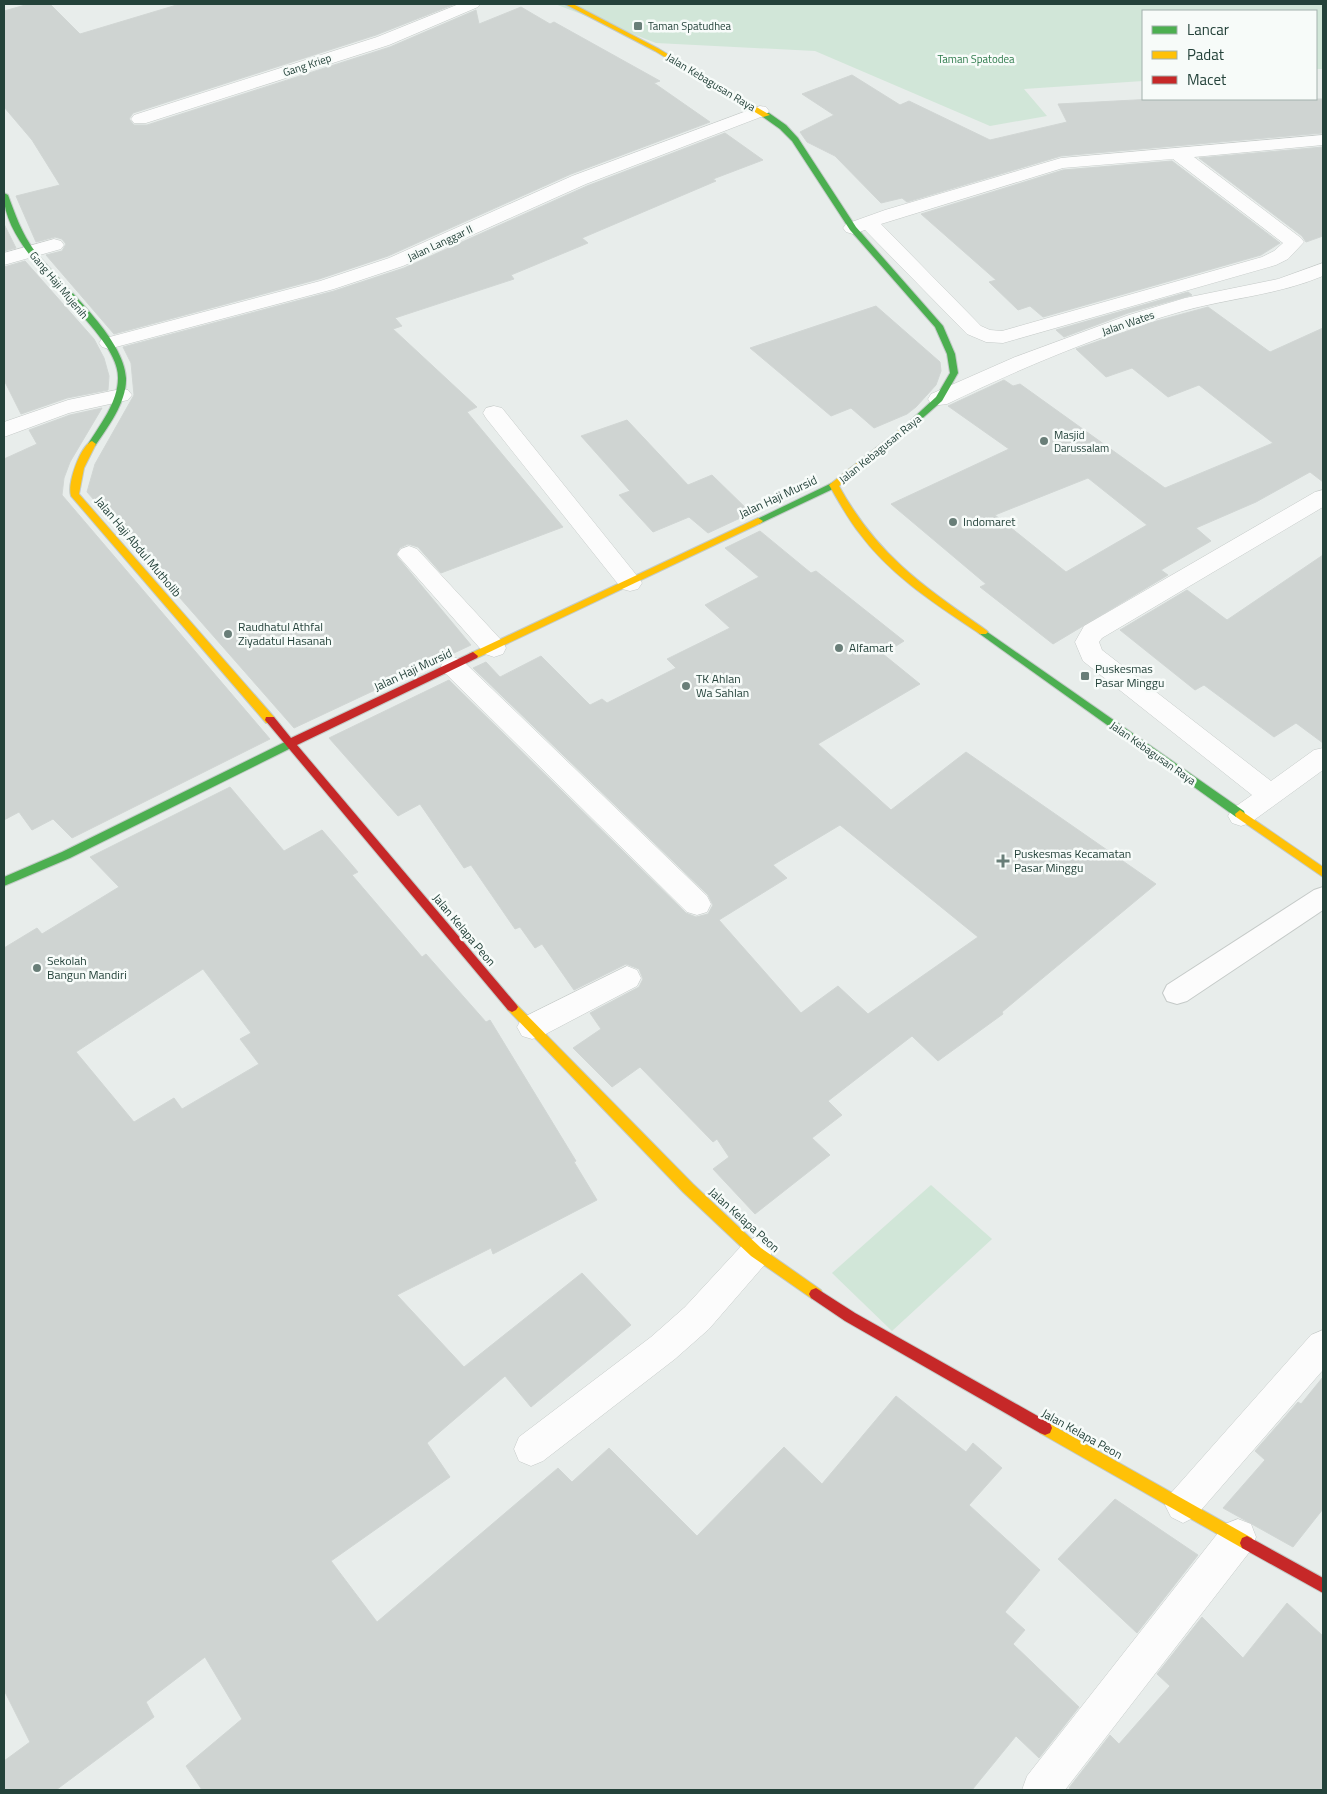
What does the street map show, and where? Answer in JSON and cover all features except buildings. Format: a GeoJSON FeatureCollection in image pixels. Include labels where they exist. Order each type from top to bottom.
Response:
{"type":"FeatureCollection","features":[{"type":"Feature","properties":{"kind":"street","name":"Gang Kriep"},"geometry":{"type":"LineString","coordinates":[[140,119],[383,41],[472,4]]}},
{"type":"Feature","properties":{"kind":"street","name":"Jalan Kebagusan Raya"},"geometry":{"type":"LineString","coordinates":[[568,4],[657,50],[760,111],[783,127],[939,326],[951,354],[954,373],[939,399],[925,413],[859,463],[834,485],[849,516],[868,542],[911,580],[1323,873]]}},
{"type":"Feature","properties":{"kind":"street","name":"Jalan Langgar II"},"geometry":{"type":"LineString","coordinates":[[109,344],[326,285],[396,262],[579,180],[760,111]]}},
{"type":"Feature","properties":{"kind":"street"},"geometry":{"type":"LineString","coordinates":[[1177,153],[1294,242],[1281,255],[1269,260],[1003,338],[974,330],[861,225],[1062,163],[1323,140]]}},
{"type":"Feature","properties":{"kind":"street","name":"Gang Haji Mujenih"},"geometry":{"type":"LineString","coordinates":[[4,195],[16,225],[30,252],[109,344]]}},
{"type":"Feature","properties":{"kind":"street"},"geometry":{"type":"LineString","coordinates":[[4,259],[54,245]]}},
{"type":"Feature","properties":{"kind":"street","name":"Jalan Wates"},"geometry":{"type":"LineString","coordinates":[[939,399],[994,372],[1166,310],[1280,286],[1323,269]]}},
{"type":"Feature","properties":{"kind":"street","name":"Jalan Haji Abdul Mutholib"},"geometry":{"type":"LineString","coordinates":[[109,344],[120,361],[123,375],[121,395],[104,429],[76,472],[73,483],[74,494],[290,744]]}},
{"type":"Feature","properties":{"kind":"street"},"geometry":{"type":"LineString","coordinates":[[4,430],[48,411],[88,400],[121,395]]}},
{"type":"Feature","properties":{"kind":"street"},"geometry":{"type":"LineString","coordinates":[[494,413],[630,583]]}},
{"type":"Feature","properties":{"kind":"street","name":"Jalan Haji Mursid"},"geometry":{"type":"LineString","coordinates":[[4,882],[66,855],[290,744],[834,485]]}},
{"type":"Feature","properties":{"kind":"street"},"geometry":{"type":"LineString","coordinates":[[1270,795],[1092,655],[1087,642],[1093,632],[1323,498]]}},
{"type":"Feature","properties":{"kind":"street"},"geometry":{"type":"LineString","coordinates":[[409,554],[494,648]]}},
{"type":"Feature","properties":{"kind":"street"},"geometry":{"type":"LineString","coordinates":[[454,666],[697,904]]}},
{"type":"Feature","properties":{"kind":"street","name":"Jalan Kelapa Peon"},"geometry":{"type":"LineString","coordinates":[[290,744],[499,993],[688,1188],[756,1252],[850,1317],[1034,1424],[1183,1505],[1323,1586]]}},
{"type":"Feature","properties":{"kind":"street"},"geometry":{"type":"LineString","coordinates":[[1241,816],[1323,757]]}},
{"type":"Feature","properties":{"kind":"street"},"geometry":{"type":"LineString","coordinates":[[532,1027],[627,978]]}},
{"type":"Feature","properties":{"kind":"street"},"geometry":{"type":"LineString","coordinates":[[531,1449],[663,1348],[697,1318],[756,1252]]}},
{"type":"Feature","properties":{"kind":"street"},"geometry":{"type":"LineString","coordinates":[[1183,1505],[1323,1346]]}},
{"type":"Feature","properties":{"kind":"street"},"geometry":{"type":"LineString","coordinates":[[1041,1790],[1238,1538]]}},
{"type":"Feature","properties":{"kind":"lane"},"geometry":{"type":"LineString","coordinates":[[1177,993],[1323,897]]}},
{"type":"Feature","properties":{"kind":"green space","name":"Taman Spatodea"},"geometry":{"type":"Polygon","coordinates":[[[555,4],[1323,4],[1323,69],[1317,69],[1317,10],[1142,10],[1142,81],[1024,89],[1047,116],[990,126],[815,51],[656,43],[555,4]]]}},
{"type":"Feature","properties":{"kind":"green space"},"geometry":{"type":"Polygon","coordinates":[[[931,1185],[992,1239],[892,1331],[832,1273],[931,1185]]]}},
{"type":"Feature","properties":{"kind":"traffic: fast"},"geometry":{"type":"LineString","coordinates":[[766,115],[783,127],[795,140],[853,228],[939,326],[951,354],[954,373],[939,399],[914,421]]}},
{"type":"Feature","properties":{"kind":"traffic: fast"},"geometry":{"type":"LineString","coordinates":[[4,195],[18,230],[30,250],[85,312],[111,347],[119,364],[122,378],[119,396],[112,412],[92,444]]}},
{"type":"Feature","properties":{"kind":"traffic: fast"},"geometry":{"type":"LineString","coordinates":[[758,521],[834,485]]}},
{"type":"Feature","properties":{"kind":"traffic: fast"},"geometry":{"type":"LineString","coordinates":[[983,632],[1240,814]]}},
{"type":"Feature","properties":{"kind":"traffic: fast"},"geometry":{"type":"LineString","coordinates":[[4,882],[66,855],[291,743]]}},
{"type":"Feature","properties":{"kind":"traffic: slow"},"geometry":{"type":"LineString","coordinates":[[568,4],[657,50],[766,115]]}},
{"type":"Feature","properties":{"kind":"traffic: slow"},"geometry":{"type":"LineString","coordinates":[[914,421],[834,485],[863,532],[880,552],[917,585],[983,632]]}},
{"type":"Feature","properties":{"kind":"traffic: slow"},"geometry":{"type":"LineString","coordinates":[[92,444],[80,468],[74,494],[270,720]]}},
{"type":"Feature","properties":{"kind":"traffic: slow"},"geometry":{"type":"LineString","coordinates":[[473,656],[758,521]]}},
{"type":"Feature","properties":{"kind":"traffic: slow"},"geometry":{"type":"LineString","coordinates":[[1240,814],[1323,873]]}},
{"type":"Feature","properties":{"kind":"traffic: slow"},"geometry":{"type":"LineString","coordinates":[[512,1007],[688,1188],[756,1252],[816,1294]]}},
{"type":"Feature","properties":{"kind":"traffic: slow"},"geometry":{"type":"LineString","coordinates":[[1045,1428],[1247,1543]]}},
{"type":"Feature","properties":{"kind":"traffic: jam"},"geometry":{"type":"LineString","coordinates":[[291,743],[473,656]]}},
{"type":"Feature","properties":{"kind":"traffic: jam"},"geometry":{"type":"LineString","coordinates":[[270,720],[512,1007]]}},
{"type":"Feature","properties":{"kind":"traffic: jam"},"geometry":{"type":"LineString","coordinates":[[816,1294],[850,1317],[1045,1428]]}},
{"type":"Feature","properties":{"kind":"traffic: jam"},"geometry":{"type":"LineString","coordinates":[[1247,1543],[1323,1586]]}},
{"type":"Feature","properties":{"kind":"place","name":"Taman Spatudhea"},"geometry":{"type":"Point","coordinates":[638,26]}},
{"type":"Feature","properties":{"kind":"place","name":"Masjid Darussalam"},"geometry":{"type":"Point","coordinates":[1044,441]}},
{"type":"Feature","properties":{"kind":"place","name":"Indomaret"},"geometry":{"type":"Point","coordinates":[953,522]}},
{"type":"Feature","properties":{"kind":"place","name":"Raudhatul Athfal Ziyadatul Hasanah"},"geometry":{"type":"Point","coordinates":[228,634]}},
{"type":"Feature","properties":{"kind":"place","name":"Alfamart"},"geometry":{"type":"Point","coordinates":[839,648]}},
{"type":"Feature","properties":{"kind":"place","name":"Puskesmas Pasar Minggu"},"geometry":{"type":"Point","coordinates":[1085,676]}},
{"type":"Feature","properties":{"kind":"place","name":"TK Ahlan Wa Sahlan"},"geometry":{"type":"Point","coordinates":[686,686]}},
{"type":"Feature","properties":{"kind":"place","name":"Puskesmas Kecamatan Pasar Minggu"},"geometry":{"type":"Point","coordinates":[1003,861]}},
{"type":"Feature","properties":{"kind":"place","name":"Sekolah Bangun Mandiri"},"geometry":{"type":"Point","coordinates":[37,968]}}]}
